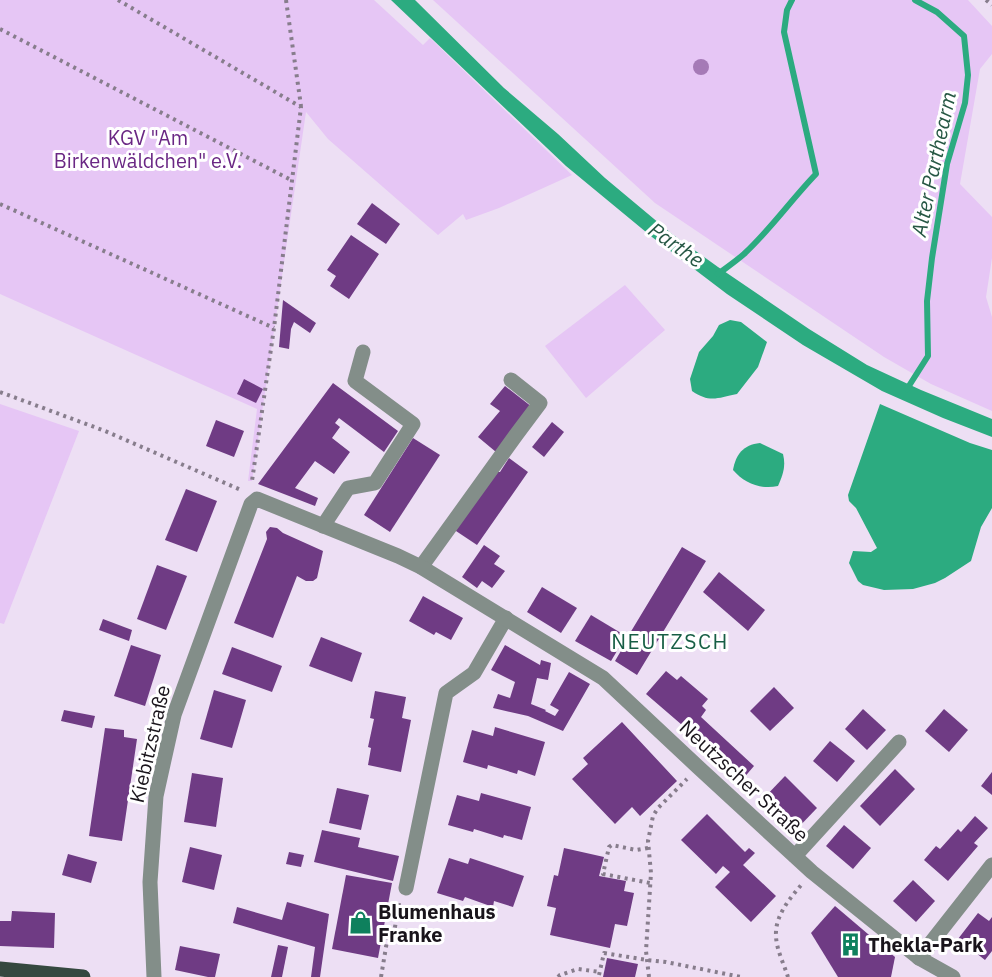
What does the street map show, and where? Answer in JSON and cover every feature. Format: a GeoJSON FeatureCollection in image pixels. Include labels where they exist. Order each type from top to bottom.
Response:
{"type":"FeatureCollection","features":[{"type":"Feature","properties":{"kind":"main road"},"geometry":{"type":"LineString","coordinates":[[0,969],[83,977]]}},
{"type":"Feature","properties":{"kind":"street"},"geometry":{"type":"LineString","coordinates":[[323,526],[348,488],[375,483],[413,424],[355,381],[363,352]]}},
{"type":"Feature","properties":{"kind":"street"},"geometry":{"type":"LineString","coordinates":[[421,567],[540,403],[511,380]]}},
{"type":"Feature","properties":{"kind":"street","name":"Neutzscher Straße"},"geometry":{"type":"LineString","coordinates":[[257,500],[421,567],[603,678],[812,872],[923,966],[953,977]]}},
{"type":"Feature","properties":{"kind":"street","name":"Kiebitzstraße"},"geometry":{"type":"LineString","coordinates":[[154,977],[150,882],[156,796],[174,715],[251,504],[257,500]]}},
{"type":"Feature","properties":{"kind":"street"},"geometry":{"type":"LineString","coordinates":[[406,888],[446,693],[474,673],[506,618]]}},
{"type":"Feature","properties":{"kind":"street"},"geometry":{"type":"LineString","coordinates":[[795,856],[899,742]]}},
{"type":"Feature","properties":{"kind":"street"},"geometry":{"type":"LineString","coordinates":[[923,966],[992,865]]}},
{"type":"Feature","properties":{"kind":"path"},"geometry":{"type":"LineString","coordinates":[[118,0],[301,106]]}},
{"type":"Feature","properties":{"kind":"path"},"geometry":{"type":"LineString","coordinates":[[257,500],[252,481],[274,328],[301,106],[286,0]]}},
{"type":"Feature","properties":{"kind":"path"},"geometry":{"type":"LineString","coordinates":[[986,0],[992,5]]}},
{"type":"Feature","properties":{"kind":"path"},"geometry":{"type":"LineString","coordinates":[[0,29],[293,181]]}},
{"type":"Feature","properties":{"kind":"path"},"geometry":{"type":"LineString","coordinates":[[0,204],[274,328]]}},
{"type":"Feature","properties":{"kind":"path"},"geometry":{"type":"LineString","coordinates":[[0,392],[105,431],[238,488],[257,500]]}},
{"type":"Feature","properties":{"kind":"path"},"geometry":{"type":"LineString","coordinates":[[649,977],[646,951],[651,873],[648,841],[658,808],[698,767]]}},
{"type":"Feature","properties":{"kind":"path"},"geometry":{"type":"LineString","coordinates":[[648,848],[636,850],[612,844],[609,847],[603,874],[650,883]]}},
{"type":"Feature","properties":{"kind":"path"},"geometry":{"type":"LineString","coordinates":[[788,977],[775,934],[784,907],[812,872]]}},
{"type":"Feature","properties":{"kind":"path"},"geometry":{"type":"LineString","coordinates":[[381,977],[387,941],[394,933],[400,898],[406,888]]}},
{"type":"Feature","properties":{"kind":"path"},"geometry":{"type":"LineString","coordinates":[[558,977],[578,969],[600,974],[604,953],[666,962],[741,977]]}},
{"type":"Feature","properties":{"kind":"green space","name":"KGV \"Am Birkenwäldchen\" e.V."},"geometry":{"type":"Polygon","coordinates":[[[0,0],[374,0],[423,45],[430,38],[572,175],[499,208],[466,220],[463,214],[438,235],[328,139],[306,112],[252,481],[248,481],[257,409],[0,294],[0,0]]]}},
{"type":"Feature","properties":{"kind":"green space"},"geometry":{"type":"Polygon","coordinates":[[[433,0],[968,0],[992,26],[992,54],[980,69],[960,184],[992,217],[992,258],[986,297],[992,317],[992,411],[931,384],[884,357],[655,203],[433,0]]]}},
{"type":"Feature","properties":{"kind":"green space"},"geometry":{"type":"Polygon","coordinates":[[[625,285],[665,330],[586,398],[545,346],[625,285]]]}},
{"type":"Feature","properties":{"kind":"green space"},"geometry":{"type":"Polygon","coordinates":[[[0,404],[79,431],[4,624],[0,623],[0,404]]]}},
{"type":"Feature","properties":{"kind":"water","name":"Parthe"},"geometry":{"type":"Polygon","coordinates":[[[391,0],[415,0],[504,88],[672,234],[809,329],[867,365],[992,419],[992,437],[882,391],[803,345],[727,294],[652,237],[566,166],[391,0]]]}},
{"type":"Feature","properties":{"kind":"water"},"geometry":{"type":"Polygon","coordinates":[[[730,320],[741,322],[767,342],[758,367],[737,394],[719,398],[698,395],[692,391],[690,379],[699,352],[719,325],[730,320]]]}},
{"type":"Feature","properties":{"kind":"water"},"geometry":{"type":"Polygon","coordinates":[[[880,404],[970,443],[992,450],[992,508],[981,527],[971,561],[935,583],[913,589],[884,590],[863,585],[858,581],[849,563],[853,551],[871,552],[877,548],[856,508],[849,501],[848,495],[880,404]]]}},
{"type":"Feature","properties":{"kind":"water"},"geometry":{"type":"Polygon","coordinates":[[[760,443],[783,454],[784,470],[778,486],[765,487],[753,484],[742,479],[733,470],[741,451],[760,443]]]}},
{"type":"Feature","properties":{"kind":"building"},"geometry":{"type":"Polygon","coordinates":[[[372,203],[400,224],[386,244],[357,224],[372,203]]]}},
{"type":"Feature","properties":{"kind":"building"},"geometry":{"type":"Polygon","coordinates":[[[351,235],[379,254],[349,299],[330,286],[336,276],[327,270],[351,235]]]}},
{"type":"Feature","properties":{"kind":"building"},"geometry":{"type":"Polygon","coordinates":[[[283,300],[316,323],[310,333],[294,322],[289,349],[279,347],[283,300]]]}},
{"type":"Feature","properties":{"kind":"building"},"geometry":{"type":"Polygon","coordinates":[[[244,379],[263,389],[256,403],[237,394],[244,379]]]}},
{"type":"Feature","properties":{"kind":"building"},"geometry":{"type":"Polygon","coordinates":[[[333,383],[398,431],[384,452],[339,418],[335,423],[340,427],[332,438],[350,452],[334,474],[315,461],[295,488],[318,498],[315,506],[258,484],[333,383]]]}},
{"type":"Feature","properties":{"kind":"building"},"geometry":{"type":"Polygon","coordinates":[[[505,386],[532,407],[496,452],[478,437],[500,411],[490,404],[505,386]]]}},
{"type":"Feature","properties":{"kind":"building"},"geometry":{"type":"Polygon","coordinates":[[[216,420],[244,431],[234,457],[206,446],[216,420]]]}},
{"type":"Feature","properties":{"kind":"building"},"geometry":{"type":"Polygon","coordinates":[[[552,422],[564,432],[544,457],[532,447],[552,422]]]}},
{"type":"Feature","properties":{"kind":"building"},"geometry":{"type":"Polygon","coordinates":[[[413,438],[440,455],[390,532],[364,515],[413,438]]]}},
{"type":"Feature","properties":{"kind":"building"},"geometry":{"type":"Polygon","coordinates":[[[509,458],[528,472],[477,545],[453,529],[493,472],[500,472],[509,458]]]}},
{"type":"Feature","properties":{"kind":"building"},"geometry":{"type":"Polygon","coordinates":[[[186,489],[217,501],[197,552],[165,540],[186,489]]]}},
{"type":"Feature","properties":{"kind":"building"},"geometry":{"type":"Polygon","coordinates":[[[270,527],[277,528],[323,551],[317,578],[313,581],[306,581],[297,576],[273,638],[234,623],[267,539],[266,532],[270,527]]]}},
{"type":"Feature","properties":{"kind":"building"},"geometry":{"type":"Polygon","coordinates":[[[484,545],[500,556],[494,564],[505,571],[492,588],[482,581],[477,588],[462,577],[484,545]]]}},
{"type":"Feature","properties":{"kind":"building"},"geometry":{"type":"Polygon","coordinates":[[[682,547],[706,561],[637,675],[615,661],[682,547]]]}},
{"type":"Feature","properties":{"kind":"building"},"geometry":{"type":"Polygon","coordinates":[[[157,565],[187,576],[166,630],[137,619],[157,565]]]}},
{"type":"Feature","properties":{"kind":"building"},"geometry":{"type":"Polygon","coordinates":[[[719,572],[765,610],[748,631],[703,592],[719,572]]]}},
{"type":"Feature","properties":{"kind":"building"},"geometry":{"type":"Polygon","coordinates":[[[542,587],[577,608],[561,633],[527,612],[542,587]]]}},
{"type":"Feature","properties":{"kind":"building"},"geometry":{"type":"Polygon","coordinates":[[[423,596],[463,618],[451,640],[436,632],[434,635],[409,621],[423,596]]]}},
{"type":"Feature","properties":{"kind":"building"},"geometry":{"type":"Polygon","coordinates":[[[591,615],[626,636],[611,661],[575,641],[591,615]]]}},
{"type":"Feature","properties":{"kind":"building"},"geometry":{"type":"Polygon","coordinates":[[[103,619],[132,630],[129,641],[99,630],[103,619]]]}},
{"type":"Feature","properties":{"kind":"building"},"geometry":{"type":"Polygon","coordinates":[[[321,637],[362,653],[352,682],[309,666],[321,637]]]}},
{"type":"Feature","properties":{"kind":"building"},"geometry":{"type":"Polygon","coordinates":[[[131,645],[161,655],[145,706],[114,696],[131,645]]]}},
{"type":"Feature","properties":{"kind":"building"},"geometry":{"type":"Polygon","coordinates":[[[505,645],[540,665],[541,660],[551,663],[548,680],[537,678],[531,704],[555,716],[559,710],[550,705],[569,672],[590,684],[563,731],[528,716],[493,708],[498,694],[510,698],[515,682],[491,670],[505,645]]]}},
{"type":"Feature","properties":{"kind":"building"},"geometry":{"type":"Polygon","coordinates":[[[232,647],[282,666],[272,692],[222,674],[232,647]]]}},
{"type":"Feature","properties":{"kind":"building"},"geometry":{"type":"Polygon","coordinates":[[[666,671],[677,680],[681,676],[708,699],[702,706],[706,710],[701,717],[754,766],[742,780],[646,694],[666,671]]]}},
{"type":"Feature","properties":{"kind":"building"},"geometry":{"type":"Polygon","coordinates":[[[774,687],[794,708],[770,731],[750,711],[774,687]]]}},
{"type":"Feature","properties":{"kind":"building"},"geometry":{"type":"Polygon","coordinates":[[[214,690],[246,700],[232,748],[200,739],[214,690]]]}},
{"type":"Feature","properties":{"kind":"building"},"geometry":{"type":"Polygon","coordinates":[[[375,691],[406,697],[402,718],[411,720],[401,772],[368,765],[371,748],[368,747],[374,719],[370,718],[375,691]]]}},
{"type":"Feature","properties":{"kind":"building"},"geometry":{"type":"Polygon","coordinates":[[[863,709],[886,730],[867,750],[845,729],[863,709]]]}},
{"type":"Feature","properties":{"kind":"building"},"geometry":{"type":"Polygon","coordinates":[[[944,709],[968,730],[949,752],[925,731],[944,709]]]}},
{"type":"Feature","properties":{"kind":"building"},"geometry":{"type":"Polygon","coordinates":[[[64,710],[95,716],[92,728],[61,721],[64,710]]]}},
{"type":"Feature","properties":{"kind":"building"},"geometry":{"type":"Polygon","coordinates":[[[622,722],[677,781],[640,816],[632,807],[615,824],[572,779],[588,764],[583,758],[622,722]]]}},
{"type":"Feature","properties":{"kind":"building"},"geometry":{"type":"Polygon","coordinates":[[[495,727],[545,742],[535,776],[518,770],[517,774],[488,765],[487,769],[463,762],[472,730],[493,736],[495,727]]]}},
{"type":"Feature","properties":{"kind":"building"},"geometry":{"type":"Polygon","coordinates":[[[105,728],[124,730],[124,737],[137,739],[122,841],[89,836],[105,728]]]}},
{"type":"Feature","properties":{"kind":"building"},"geometry":{"type":"Polygon","coordinates":[[[830,741],[855,761],[837,782],[813,761],[830,741]]]}},
{"type":"Feature","properties":{"kind":"building"},"geometry":{"type":"Polygon","coordinates":[[[895,769],[915,789],[880,826],[860,806],[895,769]]]}},
{"type":"Feature","properties":{"kind":"building"},"geometry":{"type":"Polygon","coordinates":[[[992,772],[992,795],[981,786],[992,772]]]}},
{"type":"Feature","properties":{"kind":"building"},"geometry":{"type":"Polygon","coordinates":[[[192,773],[223,778],[216,827],[184,822],[192,773]]]}},
{"type":"Feature","properties":{"kind":"building"},"geometry":{"type":"Polygon","coordinates":[[[785,776],[817,808],[794,832],[762,800],[785,776]]]}},
{"type":"Feature","properties":{"kind":"building"},"geometry":{"type":"Polygon","coordinates":[[[337,788],[369,795],[361,830],[329,823],[337,788]]]}},
{"type":"Feature","properties":{"kind":"building"},"geometry":{"type":"Polygon","coordinates":[[[481,793],[531,807],[522,840],[504,835],[503,838],[474,829],[473,832],[448,825],[457,795],[479,801],[481,793]]]}},
{"type":"Feature","properties":{"kind":"building"},"geometry":{"type":"Polygon","coordinates":[[[707,814],[745,852],[749,848],[755,853],[743,865],[776,896],[751,922],[715,887],[730,872],[723,866],[716,874],[681,840],[707,814]]]}},
{"type":"Feature","properties":{"kind":"building"},"geometry":{"type":"Polygon","coordinates":[[[975,816],[988,828],[974,843],[978,846],[948,881],[924,860],[936,846],[940,849],[958,829],[961,832],[975,816]]]}},
{"type":"Feature","properties":{"kind":"building"},"geometry":{"type":"Polygon","coordinates":[[[844,825],[871,848],[853,869],[826,846],[844,825]]]}},
{"type":"Feature","properties":{"kind":"building"},"geometry":{"type":"Polygon","coordinates":[[[322,830],[360,838],[358,847],[399,856],[393,881],[314,862],[322,830]]]}},
{"type":"Feature","properties":{"kind":"building"},"geometry":{"type":"Polygon","coordinates":[[[190,847],[222,855],[214,890],[182,882],[190,847]]]}},
{"type":"Feature","properties":{"kind":"building"},"geometry":{"type":"Polygon","coordinates":[[[564,848],[604,857],[599,876],[626,881],[624,891],[634,893],[627,926],[615,924],[610,948],[550,935],[556,908],[547,906],[554,875],[558,876],[564,848]]]}},
{"type":"Feature","properties":{"kind":"building"},"geometry":{"type":"Polygon","coordinates":[[[289,852],[304,855],[301,867],[286,864],[289,852]]]}},
{"type":"Feature","properties":{"kind":"building"},"geometry":{"type":"Polygon","coordinates":[[[68,854],[97,862],[91,883],[62,875],[68,854]]]}},
{"type":"Feature","properties":{"kind":"building"},"geometry":{"type":"Polygon","coordinates":[[[449,858],[468,864],[470,858],[524,876],[513,907],[494,901],[493,907],[465,897],[463,901],[437,893],[449,858]]]}},
{"type":"Feature","properties":{"kind":"building"},"geometry":{"type":"Polygon","coordinates":[[[346,875],[392,883],[378,958],[332,949],[346,875]]]}},
{"type":"Feature","properties":{"kind":"building"},"geometry":{"type":"Polygon","coordinates":[[[913,880],[935,901],[916,922],[893,901],[913,880]]]}},
{"type":"Feature","properties":{"kind":"building"},"geometry":{"type":"Polygon","coordinates":[[[287,902],[329,914],[320,977],[311,977],[315,947],[233,923],[237,907],[282,920],[287,902]]]}},
{"type":"Feature","properties":{"kind":"building","name":"Thekla-Park"},"geometry":{"type":"Polygon","coordinates":[[[835,906],[895,957],[891,977],[838,977],[811,933],[835,906]]]}},
{"type":"Feature","properties":{"kind":"building"},"geometry":{"type":"Polygon","coordinates":[[[12,911],[55,913],[54,948],[0,946],[0,921],[11,921],[12,911]]]}},
{"type":"Feature","properties":{"kind":"building"},"geometry":{"type":"Polygon","coordinates":[[[978,913],[989,921],[992,917],[992,951],[985,960],[958,939],[978,913]]]}},
{"type":"Feature","properties":{"kind":"building"},"geometry":{"type":"Polygon","coordinates":[[[278,945],[288,947],[282,977],[271,977],[278,945]]]}},
{"type":"Feature","properties":{"kind":"building"},"geometry":{"type":"Polygon","coordinates":[[[180,946],[220,954],[215,977],[175,970],[180,946]]]}},
{"type":"Feature","properties":{"kind":"building"},"geometry":{"type":"Polygon","coordinates":[[[607,958],[638,964],[635,977],[603,977],[607,958]]]}},
{"type":"Feature","properties":{"kind":"waterway","name":"Alter Parthearm"},"geometry":{"type":"LineString","coordinates":[[718,274],[754,245],[816,174],[784,32],[787,10],[792,0]]}},
{"type":"Feature","properties":{"kind":"waterway","name":"Alter Parthearm"},"geometry":{"type":"LineString","coordinates":[[907,389],[928,356],[927,301],[932,258],[947,164],[965,103],[968,75],[964,36],[937,12],[915,0]]}},
{"type":"Feature","properties":{"kind":"place","name":"Blumenhaus Franke"},"geometry":{"type":"Point","coordinates":[360,923]}},
{"type":"Feature","properties":{"kind":"place","name":"Thekla-Park"},"geometry":{"type":"Point","coordinates":[850,945]}},
{"type":"Feature","properties":{"kind":"district","name":"NEUTZSCH"},"geometry":{"type":"Point","coordinates":[670,642]}}]}
